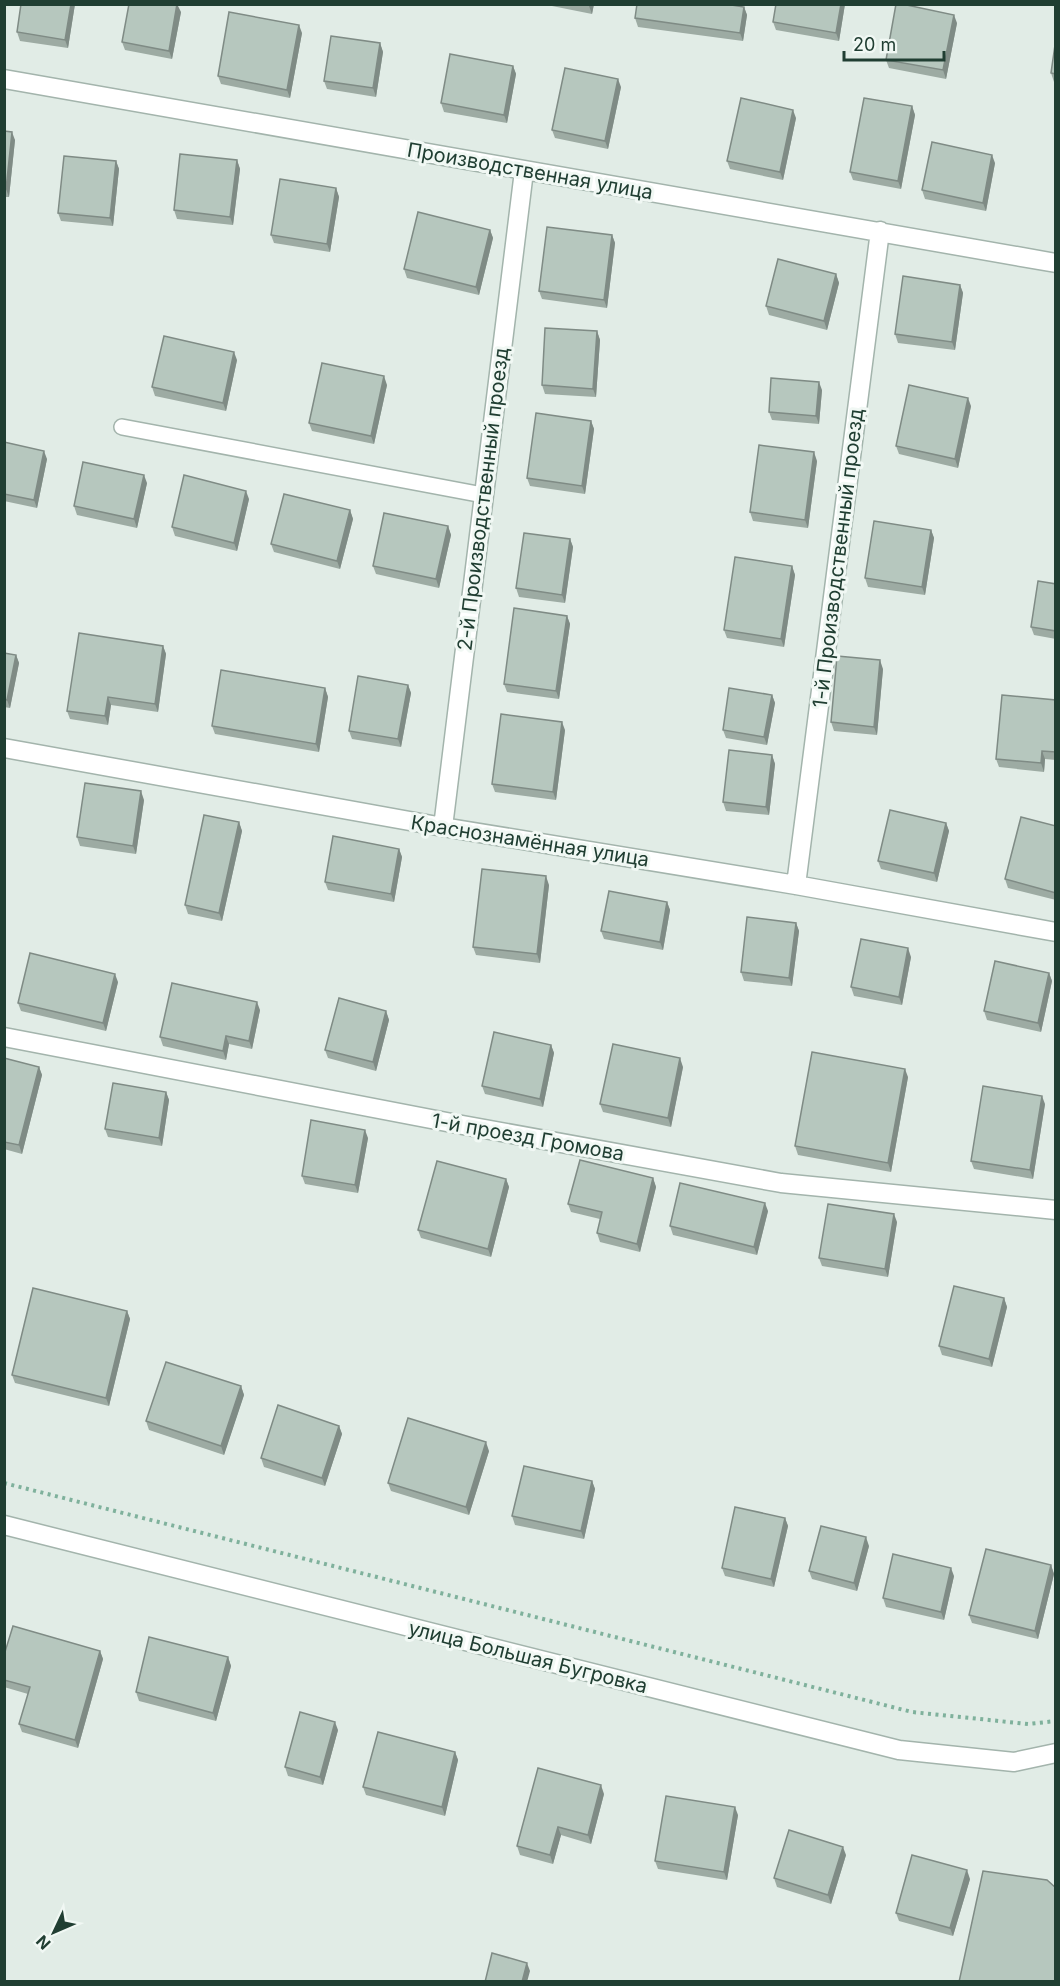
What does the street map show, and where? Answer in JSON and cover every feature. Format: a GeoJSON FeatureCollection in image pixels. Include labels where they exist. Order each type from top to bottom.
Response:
{"type":"FeatureCollection","features":[{"type":"Feature","properties":{"kind":"street","name":"Производственная улица"},"geometry":{"type":"LineString","coordinates":[[4,79],[1056,263]]}},
{"type":"Feature","properties":{"kind":"street","name":"2-й Производственный проезд"},"geometry":{"type":"LineString","coordinates":[[442,827],[524,171]]}},
{"type":"Feature","properties":{"kind":"street","name":"1-й Производственный проезд"},"geometry":{"type":"LineString","coordinates":[[796,885],[880,231]]}},
{"type":"Feature","properties":{"kind":"street","name":"Краснознамённая улица"},"geometry":{"type":"LineString","coordinates":[[4,748],[442,827],[796,885],[1056,932]]}},
{"type":"Feature","properties":{"kind":"street","name":"1-й проезд Громова"},"geometry":{"type":"LineString","coordinates":[[4,1037],[457,1124],[781,1183],[1056,1210]]}},
{"type":"Feature","properties":{"kind":"street","name":"улица Большая Бугровка"},"geometry":{"type":"LineString","coordinates":[[4,1525],[899,1750],[1014,1762],[1056,1754]]}},
{"type":"Feature","properties":{"kind":"lane"},"geometry":{"type":"LineString","coordinates":[[122,427],[483,495]]}},
{"type":"Feature","properties":{"kind":"path"},"geometry":{"type":"LineString","coordinates":[[4,1483],[912,1712],[1028,1724],[1056,1721]]}},
{"type":"Feature","properties":{"kind":"building"},"geometry":{"type":"Polygon","coordinates":[[[21,4],[71,4],[65,40],[17,32],[21,4]]]}},
{"type":"Feature","properties":{"kind":"building"},"geometry":{"type":"Polygon","coordinates":[[[129,4],[177,4],[169,51],[122,42],[129,4]]]}},
{"type":"Feature","properties":{"kind":"building"},"geometry":{"type":"Polygon","coordinates":[[[637,4],[725,4],[744,7],[740,33],[635,18],[637,4]]]}},
{"type":"Feature","properties":{"kind":"building"},"geometry":{"type":"Polygon","coordinates":[[[776,4],[841,4],[836,33],[773,22],[776,4]]]}},
{"type":"Feature","properties":{"kind":"building"},"geometry":{"type":"Polygon","coordinates":[[[896,4],[954,15],[943,70],[886,60],[896,4]]]}},
{"type":"Feature","properties":{"kind":"building"},"geometry":{"type":"Polygon","coordinates":[[[229,12],[299,25],[287,90],[218,76],[229,12]]]}},
{"type":"Feature","properties":{"kind":"building"},"geometry":{"type":"Polygon","coordinates":[[[331,36],[380,43],[373,88],[324,81],[331,36]]]}},
{"type":"Feature","properties":{"kind":"building"},"geometry":{"type":"Polygon","coordinates":[[[1056,38],[1056,74],[1051,73],[1056,38]]]}},
{"type":"Feature","properties":{"kind":"building"},"geometry":{"type":"Polygon","coordinates":[[[450,54],[513,66],[504,115],[441,103],[450,54]]]}},
{"type":"Feature","properties":{"kind":"building"},"geometry":{"type":"Polygon","coordinates":[[[565,68],[618,79],[605,141],[552,130],[565,68]]]}},
{"type":"Feature","properties":{"kind":"building"},"geometry":{"type":"Polygon","coordinates":[[[741,98],[793,110],[780,172],[727,161],[741,98]]]}},
{"type":"Feature","properties":{"kind":"building"},"geometry":{"type":"Polygon","coordinates":[[[864,98],[912,106],[898,181],[850,172],[864,98]]]}},
{"type":"Feature","properties":{"kind":"building"},"geometry":{"type":"Polygon","coordinates":[[[4,131],[12,132],[6,189],[4,189],[4,131]]]}},
{"type":"Feature","properties":{"kind":"building"},"geometry":{"type":"Polygon","coordinates":[[[932,142],[992,155],[983,203],[922,190],[932,142]]]}},
{"type":"Feature","properties":{"kind":"building"},"geometry":{"type":"Polygon","coordinates":[[[180,154],[237,160],[230,217],[174,210],[180,154]]]}},
{"type":"Feature","properties":{"kind":"building"},"geometry":{"type":"Polygon","coordinates":[[[64,156],[116,161],[110,218],[58,213],[64,156]]]}},
{"type":"Feature","properties":{"kind":"building"},"geometry":{"type":"Polygon","coordinates":[[[280,179],[336,188],[327,244],[271,235],[280,179]]]}},
{"type":"Feature","properties":{"kind":"building"},"geometry":{"type":"Polygon","coordinates":[[[418,212],[490,230],[476,287],[404,269],[418,212]]]}},
{"type":"Feature","properties":{"kind":"building"},"geometry":{"type":"Polygon","coordinates":[[[547,227],[612,235],[604,300],[539,291],[547,227]]]}},
{"type":"Feature","properties":{"kind":"building"},"geometry":{"type":"Polygon","coordinates":[[[778,259],[836,274],[824,321],[766,306],[778,259]]]}},
{"type":"Feature","properties":{"kind":"building"},"geometry":{"type":"Polygon","coordinates":[[[903,276],[960,285],[952,342],[895,334],[903,276]]]}},
{"type":"Feature","properties":{"kind":"building"},"geometry":{"type":"Polygon","coordinates":[[[545,328],[597,331],[593,389],[542,385],[545,328]]]}},
{"type":"Feature","properties":{"kind":"building"},"geometry":{"type":"Polygon","coordinates":[[[164,336],[234,352],[223,403],[152,387],[164,336]]]}},
{"type":"Feature","properties":{"kind":"building"},"geometry":{"type":"Polygon","coordinates":[[[322,363],[384,376],[371,436],[309,423],[322,363]]]}},
{"type":"Feature","properties":{"kind":"building"},"geometry":{"type":"Polygon","coordinates":[[[771,378],[819,382],[816,416],[769,412],[771,378]]]}},
{"type":"Feature","properties":{"kind":"building"},"geometry":{"type":"Polygon","coordinates":[[[909,385],[968,398],[955,459],[896,446],[909,385]]]}},
{"type":"Feature","properties":{"kind":"building"},"geometry":{"type":"Polygon","coordinates":[[[536,413],[591,421],[582,486],[527,478],[536,413]]]}},
{"type":"Feature","properties":{"kind":"building"},"geometry":{"type":"Polygon","coordinates":[[[4,442],[44,451],[34,500],[4,494],[4,442]]]}},
{"type":"Feature","properties":{"kind":"building"},"geometry":{"type":"Polygon","coordinates":[[[759,445],[814,452],[805,520],[750,512],[759,445]]]}},
{"type":"Feature","properties":{"kind":"building"},"geometry":{"type":"Polygon","coordinates":[[[83,462],[144,475],[134,519],[74,506],[83,462]]]}},
{"type":"Feature","properties":{"kind":"building"},"geometry":{"type":"Polygon","coordinates":[[[184,475],[246,491],[234,543],[172,527],[184,475]]]}},
{"type":"Feature","properties":{"kind":"building"},"geometry":{"type":"Polygon","coordinates":[[[284,494],[350,510],[337,561],[271,544],[284,494]]]}},
{"type":"Feature","properties":{"kind":"building"},"geometry":{"type":"Polygon","coordinates":[[[384,513],[448,526],[436,579],[373,566],[384,513]]]}},
{"type":"Feature","properties":{"kind":"building"},"geometry":{"type":"Polygon","coordinates":[[[874,521],[931,530],[922,587],[865,578],[874,521]]]}},
{"type":"Feature","properties":{"kind":"building"},"geometry":{"type":"Polygon","coordinates":[[[524,533],[570,539],[562,595],[516,588],[524,533]]]}},
{"type":"Feature","properties":{"kind":"building"},"geometry":{"type":"Polygon","coordinates":[[[735,557],[792,566],[781,639],[724,630],[735,557]]]}},
{"type":"Feature","properties":{"kind":"building"},"geometry":{"type":"Polygon","coordinates":[[[1038,581],[1056,584],[1056,631],[1031,627],[1038,581]]]}},
{"type":"Feature","properties":{"kind":"building"},"geometry":{"type":"Polygon","coordinates":[[[514,608],[567,616],[556,691],[504,684],[514,608]]]}},
{"type":"Feature","properties":{"kind":"building"},"geometry":{"type":"Polygon","coordinates":[[[79,633],[163,646],[155,704],[108,697],[105,716],[67,711],[79,633]]]}},
{"type":"Feature","properties":{"kind":"building"},"geometry":{"type":"Polygon","coordinates":[[[4,653],[16,655],[7,700],[4,699],[4,653]]]}},
{"type":"Feature","properties":{"kind":"building"},"geometry":{"type":"Polygon","coordinates":[[[837,656],[880,660],[874,727],[831,722],[837,656]]]}},
{"type":"Feature","properties":{"kind":"building"},"geometry":{"type":"Polygon","coordinates":[[[221,670],[325,688],[316,744],[212,726],[221,670]]]}},
{"type":"Feature","properties":{"kind":"building"},"geometry":{"type":"Polygon","coordinates":[[[358,676],[408,685],[398,739],[349,731],[358,676]]]}},
{"type":"Feature","properties":{"kind":"building"},"geometry":{"type":"Polygon","coordinates":[[[729,688],[772,695],[764,737],[723,730],[729,688]]]}},
{"type":"Feature","properties":{"kind":"building"},"geometry":{"type":"Polygon","coordinates":[[[1002,695],[1056,700],[1056,752],[1042,751],[1041,763],[996,759],[1002,695]]]}},
{"type":"Feature","properties":{"kind":"building"},"geometry":{"type":"Polygon","coordinates":[[[501,714],[562,722],[553,792],[492,784],[501,714]]]}},
{"type":"Feature","properties":{"kind":"building"},"geometry":{"type":"Polygon","coordinates":[[[729,750],[772,755],[766,807],[723,802],[729,750]]]}},
{"type":"Feature","properties":{"kind":"building"},"geometry":{"type":"Polygon","coordinates":[[[85,783],[141,791],[133,846],[77,837],[85,783]]]}},
{"type":"Feature","properties":{"kind":"building"},"geometry":{"type":"Polygon","coordinates":[[[890,810],[946,823],[934,873],[878,861],[890,810]]]}},
{"type":"Feature","properties":{"kind":"building"},"geometry":{"type":"Polygon","coordinates":[[[204,815],[239,822],[219,913],[185,905],[204,815]]]}},
{"type":"Feature","properties":{"kind":"building"},"geometry":{"type":"Polygon","coordinates":[[[1021,817],[1056,826],[1056,893],[1005,879],[1021,817]]]}},
{"type":"Feature","properties":{"kind":"building"},"geometry":{"type":"Polygon","coordinates":[[[333,836],[399,849],[391,894],[325,882],[333,836]]]}},
{"type":"Feature","properties":{"kind":"building"},"geometry":{"type":"Polygon","coordinates":[[[482,869],[546,876],[537,954],[473,947],[482,869]]]}},
{"type":"Feature","properties":{"kind":"building"},"geometry":{"type":"Polygon","coordinates":[[[609,891],[667,902],[660,942],[601,931],[609,891]]]}},
{"type":"Feature","properties":{"kind":"building"},"geometry":{"type":"Polygon","coordinates":[[[747,917],[796,923],[789,978],[741,972],[747,917]]]}},
{"type":"Feature","properties":{"kind":"building"},"geometry":{"type":"Polygon","coordinates":[[[861,939],[908,948],[899,997],[851,987],[861,939]]]}},
{"type":"Feature","properties":{"kind":"building"},"geometry":{"type":"Polygon","coordinates":[[[30,953],[115,974],[103,1023],[18,1003],[30,953]]]}},
{"type":"Feature","properties":{"kind":"building"},"geometry":{"type":"Polygon","coordinates":[[[995,961],[1049,973],[1038,1023],[984,1011],[995,961]]]}},
{"type":"Feature","properties":{"kind":"building"},"geometry":{"type":"Polygon","coordinates":[[[172,983],[257,1002],[249,1041],[226,1036],[223,1051],[160,1037],[172,983]]]}},
{"type":"Feature","properties":{"kind":"building"},"geometry":{"type":"Polygon","coordinates":[[[339,998],[386,1011],[373,1062],[325,1050],[339,998]]]}},
{"type":"Feature","properties":{"kind":"building"},"geometry":{"type":"Polygon","coordinates":[[[494,1032],[551,1045],[540,1099],[482,1086],[494,1032]]]}},
{"type":"Feature","properties":{"kind":"building"},"geometry":{"type":"Polygon","coordinates":[[[613,1044],[680,1058],[668,1118],[600,1104],[613,1044]]]}},
{"type":"Feature","properties":{"kind":"building"},"geometry":{"type":"Polygon","coordinates":[[[812,1052],[905,1069],[888,1163],[795,1146],[812,1052]]]}},
{"type":"Feature","properties":{"kind":"building"},"geometry":{"type":"Polygon","coordinates":[[[4,1058],[39,1067],[19,1145],[4,1142],[4,1058]]]}},
{"type":"Feature","properties":{"kind":"building"},"geometry":{"type":"Polygon","coordinates":[[[113,1083],[166,1092],[159,1138],[105,1129],[113,1083]]]}},
{"type":"Feature","properties":{"kind":"building"},"geometry":{"type":"Polygon","coordinates":[[[983,1086],[1042,1096],[1030,1170],[971,1161],[983,1086]]]}},
{"type":"Feature","properties":{"kind":"building"},"geometry":{"type":"Polygon","coordinates":[[[311,1120],[365,1130],[355,1185],[302,1176],[311,1120]]]}},
{"type":"Feature","properties":{"kind":"building"},"geometry":{"type":"Polygon","coordinates":[[[580,1160],[653,1178],[637,1244],[597,1233],[602,1212],[568,1204],[580,1160]]]}},
{"type":"Feature","properties":{"kind":"building"},"geometry":{"type":"Polygon","coordinates":[[[437,1161],[506,1179],[488,1249],[418,1230],[437,1161]]]}},
{"type":"Feature","properties":{"kind":"building"},"geometry":{"type":"Polygon","coordinates":[[[680,1183],[765,1203],[754,1247],[670,1226],[680,1183]]]}},
{"type":"Feature","properties":{"kind":"building"},"geometry":{"type":"Polygon","coordinates":[[[828,1204],[894,1214],[885,1269],[819,1258],[828,1204]]]}},
{"type":"Feature","properties":{"kind":"building"},"geometry":{"type":"Polygon","coordinates":[[[954,1286],[1004,1298],[989,1359],[939,1346],[954,1286]]]}},
{"type":"Feature","properties":{"kind":"building"},"geometry":{"type":"Polygon","coordinates":[[[33,1288],[127,1311],[106,1398],[12,1375],[33,1288]]]}},
{"type":"Feature","properties":{"kind":"building"},"geometry":{"type":"Polygon","coordinates":[[[166,1362],[241,1386],[221,1446],[146,1421],[166,1362]]]}},
{"type":"Feature","properties":{"kind":"building"},"geometry":{"type":"Polygon","coordinates":[[[278,1405],[339,1426],[322,1478],[261,1458],[278,1405]]]}},
{"type":"Feature","properties":{"kind":"building"},"geometry":{"type":"Polygon","coordinates":[[[408,1418],[486,1442],[466,1507],[388,1483],[408,1418]]]}},
{"type":"Feature","properties":{"kind":"building"},"geometry":{"type":"Polygon","coordinates":[[[524,1466],[592,1481],[581,1531],[512,1516],[524,1466]]]}},
{"type":"Feature","properties":{"kind":"building"},"geometry":{"type":"Polygon","coordinates":[[[735,1507],[785,1518],[771,1579],[722,1568],[735,1507]]]}},
{"type":"Feature","properties":{"kind":"building"},"geometry":{"type":"Polygon","coordinates":[[[821,1526],[866,1537],[854,1583],[809,1571],[821,1526]]]}},
{"type":"Feature","properties":{"kind":"building"},"geometry":{"type":"Polygon","coordinates":[[[986,1549],[1051,1565],[1035,1631],[969,1615],[986,1549]]]}},
{"type":"Feature","properties":{"kind":"building"},"geometry":{"type":"Polygon","coordinates":[[[893,1554],[951,1568],[941,1612],[883,1598],[893,1554]]]}},
{"type":"Feature","properties":{"kind":"building"},"geometry":{"type":"Polygon","coordinates":[[[13,1626],[100,1651],[75,1740],[19,1724],[30,1687],[4,1680],[4,1655],[13,1626]]]}},
{"type":"Feature","properties":{"kind":"building"},"geometry":{"type":"Polygon","coordinates":[[[149,1637],[228,1657],[213,1713],[136,1692],[149,1637]]]}},
{"type":"Feature","properties":{"kind":"building"},"geometry":{"type":"Polygon","coordinates":[[[300,1712],[335,1722],[320,1777],[285,1767],[300,1712]]]}},
{"type":"Feature","properties":{"kind":"building"},"geometry":{"type":"Polygon","coordinates":[[[378,1732],[455,1752],[442,1807],[363,1787],[378,1732]]]}},
{"type":"Feature","properties":{"kind":"building"},"geometry":{"type":"Polygon","coordinates":[[[538,1768],[601,1785],[588,1835],[558,1827],[550,1855],[517,1846],[538,1768]]]}},
{"type":"Feature","properties":{"kind":"building"},"geometry":{"type":"Polygon","coordinates":[[[666,1796],[735,1807],[724,1872],[655,1861],[666,1796]]]}},
{"type":"Feature","properties":{"kind":"building"},"geometry":{"type":"Polygon","coordinates":[[[789,1830],[843,1847],[828,1895],[774,1878],[789,1830]]]}},
{"type":"Feature","properties":{"kind":"building"},"geometry":{"type":"Polygon","coordinates":[[[912,1855],[967,1870],[950,1928],[896,1913],[912,1855]]]}},
{"type":"Feature","properties":{"kind":"building"},"geometry":{"type":"Polygon","coordinates":[[[983,1871],[1047,1880],[1056,1888],[1056,1982],[959,1982],[983,1871]]]}},
{"type":"Feature","properties":{"kind":"building"},"geometry":{"type":"Polygon","coordinates":[[[492,1953],[527,1963],[522,1982],[485,1982],[492,1953]]]}}]}
